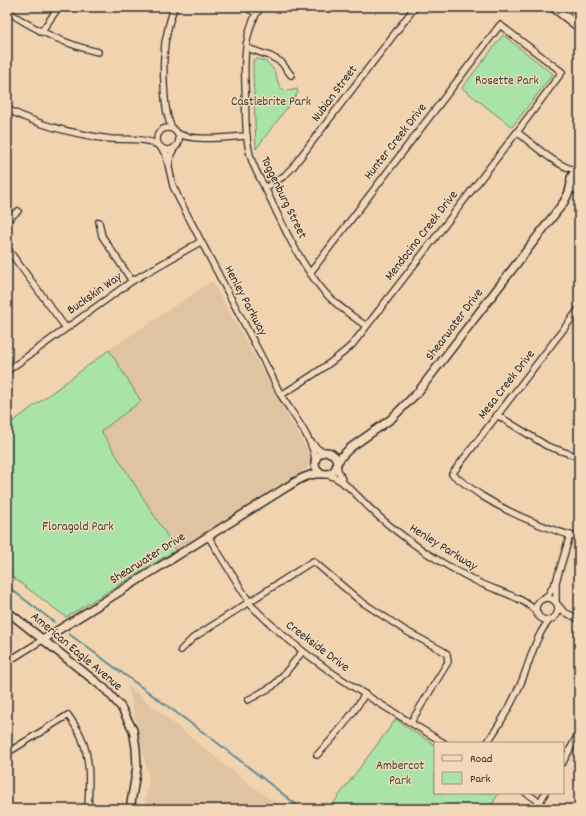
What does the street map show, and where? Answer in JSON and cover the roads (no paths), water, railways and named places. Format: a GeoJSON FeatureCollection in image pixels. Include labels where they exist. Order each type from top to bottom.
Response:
{"type":"FeatureCollection","features":[{"type":"Feature","properties":{"kind":"main road"},"geometry":{"type":"LineString","coordinates":[[553,7],[579,27]]}},
{"type":"Feature","properties":{"kind":"main road"},"geometry":{"type":"LineString","coordinates":[[568,7],[579,15]]}},
{"type":"Feature","properties":{"kind":"street"},"geometry":{"type":"LineString","coordinates":[[41,32],[59,7]]}},
{"type":"Feature","properties":{"kind":"street"},"geometry":{"type":"LineString","coordinates":[[160,147],[156,140],[164,124],[166,113],[165,48],[168,24],[174,7]]}},
{"type":"Feature","properties":{"kind":"street"},"geometry":{"type":"LineString","coordinates":[[245,7],[256,13]]}},
{"type":"Feature","properties":{"kind":"street","name":"Toggenburg Street"},"geometry":{"type":"LineString","coordinates":[[261,7],[256,13],[251,25],[245,64],[247,136],[251,161],[283,226],[310,273],[322,290],[331,299],[366,326]]}},
{"type":"Feature","properties":{"kind":"street","name":"Nubian Street"},"geometry":{"type":"LineString","coordinates":[[265,188],[284,176],[292,168],[415,7]]}},
{"type":"Feature","properties":{"kind":"street"},"geometry":{"type":"LineString","coordinates":[[7,11],[41,32],[76,47],[98,52]]}},
{"type":"Feature","properties":{"kind":"street","name":"Mendocino Creek Drive"},"geometry":{"type":"LineString","coordinates":[[281,395],[337,359],[352,345],[562,72],[500,25]]}},
{"type":"Feature","properties":{"kind":"street","name":"Hunter Creek Drive"},"geometry":{"type":"LineString","coordinates":[[310,273],[500,25]]}},
{"type":"Feature","properties":{"kind":"street"},"geometry":{"type":"LineString","coordinates":[[247,48],[270,56],[281,62],[291,75]]}},
{"type":"Feature","properties":{"kind":"street"},"geometry":{"type":"LineString","coordinates":[[7,109],[38,122],[73,133],[108,139],[139,140],[153,138],[168,128],[183,136],[195,138],[247,136]]}},
{"type":"Feature","properties":{"kind":"street"},"geometry":{"type":"LineString","coordinates":[[166,113],[170,124],[179,138],[177,146]]}},
{"type":"Feature","properties":{"kind":"street"},"geometry":{"type":"LineString","coordinates":[[517,132],[560,165],[568,174],[575,190],[579,192]]}},
{"type":"Feature","properties":{"kind":"street"},"geometry":{"type":"LineString","coordinates":[[169,168],[171,154],[177,146],[181,142],[195,138]]}},
{"type":"Feature","properties":{"kind":"street"},"geometry":{"type":"LineString","coordinates":[[139,140],[153,143],[167,150],[177,146]]}},
{"type":"Feature","properties":{"kind":"street","name":"Henley Parkway"},"geometry":{"type":"LineString","coordinates":[[160,147],[165,153],[176,192],[200,242],[268,367],[281,395],[309,441],[315,456],[315,463]]}},
{"type":"Feature","properties":{"kind":"street"},"geometry":{"type":"LineString","coordinates":[[560,165],[572,170],[578,170]]}},
{"type":"Feature","properties":{"kind":"street","name":"Shearwater Drive"},"geometry":{"type":"LineString","coordinates":[[337,464],[350,448],[391,419],[418,392],[564,202],[570,192],[572,174],[578,170]]}},
{"type":"Feature","properties":{"kind":"street","name":"Shearwater Drive"},"geometry":{"type":"LineString","coordinates":[[564,202],[579,192]]}},
{"type":"Feature","properties":{"kind":"street"},"geometry":{"type":"LineString","coordinates":[[7,220],[18,211]]}},
{"type":"Feature","properties":{"kind":"street"},"geometry":{"type":"LineString","coordinates":[[99,222],[102,236],[132,280]]}},
{"type":"Feature","properties":{"kind":"street","name":"Buckskin Way"},"geometry":{"type":"LineString","coordinates":[[7,372],[132,280],[200,242]]}},
{"type":"Feature","properties":{"kind":"street"},"geometry":{"type":"LineString","coordinates":[[7,248],[66,328]]}},
{"type":"Feature","properties":{"kind":"street","name":"Mesa Creek Drive"},"geometry":{"type":"LineString","coordinates":[[570,535],[540,526],[510,511],[483,496],[452,474],[579,309]]}},
{"type":"Feature","properties":{"kind":"street"},"geometry":{"type":"LineString","coordinates":[[497,415],[547,446],[579,457]]}},
{"type":"Feature","properties":{"kind":"street","name":"Henley Parkway"},"geometry":{"type":"LineString","coordinates":[[309,441],[319,450],[327,452]]}},
{"type":"Feature","properties":{"kind":"street","name":"Shearwater Drive"},"geometry":{"type":"LineString","coordinates":[[327,452],[337,452],[350,448]]}},
{"type":"Feature","properties":{"kind":"street"},"geometry":{"type":"LineString","coordinates":[[327,452],[336,457],[337,464],[333,472],[324,474],[317,469],[315,463],[319,455],[327,452]]}},
{"type":"Feature","properties":{"kind":"street","name":"Shearwater Drive"},"geometry":{"type":"LineString","coordinates":[[303,478],[313,468],[315,463]]}},
{"type":"Feature","properties":{"kind":"street","name":"Henley Parkway"},"geometry":{"type":"LineString","coordinates":[[337,464],[344,484]]}},
{"type":"Feature","properties":{"kind":"street","name":"Shearwater Drive"},"geometry":{"type":"LineString","coordinates":[[7,662],[303,478],[314,474],[324,474]]}},
{"type":"Feature","properties":{"kind":"street","name":"Henley Parkway"},"geometry":{"type":"LineString","coordinates":[[324,474],[334,477],[344,484],[386,523],[430,555],[469,578],[520,600],[532,608],[538,615]]}},
{"type":"Feature","properties":{"kind":"street"},"geometry":{"type":"LineString","coordinates":[[488,742],[521,684],[538,637],[540,626],[537,606],[549,594],[556,582],[570,535],[579,538]]}},
{"type":"Feature","properties":{"kind":"street","name":"Creekside Drive"},"geometry":{"type":"LineString","coordinates":[[208,536],[248,602],[271,626],[302,652],[332,674],[442,742]]}},
{"type":"Feature","properties":{"kind":"street"},"geometry":{"type":"LineString","coordinates":[[181,650],[193,638],[314,561],[359,600],[406,631],[443,651],[448,656],[448,662],[410,722]]}},
{"type":"Feature","properties":{"kind":"street"},"geometry":{"type":"LineString","coordinates":[[538,637],[544,627],[558,612],[556,604],[556,582]]}},
{"type":"Feature","properties":{"kind":"street"},"geometry":{"type":"LineString","coordinates":[[542,600],[550,599],[564,612],[576,618]]}},
{"type":"Feature","properties":{"kind":"street","name":"Henley Parkway"},"geometry":{"type":"LineString","coordinates":[[520,600],[534,602],[542,600]]}},
{"type":"Feature","properties":{"kind":"street","name":"American Eagle Avenue"},"geometry":{"type":"LineString","coordinates":[[7,611],[105,689],[116,700],[125,714],[135,739],[137,757],[130,809]]}},
{"type":"Feature","properties":{"kind":"street"},"geometry":{"type":"LineString","coordinates":[[538,615],[544,620],[553,618],[576,618]]}},
{"type":"Feature","properties":{"kind":"street"},"geometry":{"type":"LineString","coordinates":[[248,700],[273,686],[302,652]]}},
{"type":"Feature","properties":{"kind":"street"},"geometry":{"type":"LineString","coordinates":[[317,755],[350,718],[365,694]]}},
{"type":"Feature","properties":{"kind":"street"},"geometry":{"type":"LineString","coordinates":[[7,753],[68,714],[80,734],[87,756],[89,769],[88,809]]}},
{"type":"Feature","properties":{"kind":"street"},"geometry":{"type":"LineString","coordinates":[[564,760],[579,733]]}},
{"type":"Feature","properties":{"kind":"street"},"geometry":{"type":"LineString","coordinates":[[528,794],[540,802]]}},
{"type":"Feature","properties":{"kind":"street"},"geometry":{"type":"LineString","coordinates":[[536,809],[544,794]]}},
{"type":"Feature","properties":{"kind":"waterway"},"geometry":{"type":"LineString","coordinates":[[7,586],[54,622]]}},
{"type":"Feature","properties":{"kind":"waterway"},"geometry":{"type":"LineString","coordinates":[[69,634],[215,741],[302,809]]}},
{"type":"Feature","properties":{"kind":"park label","name":"Rosette Park"},"geometry":{"type":"Point","coordinates":[507,81]}},
{"type":"Feature","properties":{"kind":"park label","name":"Castlebrite Park"},"geometry":{"type":"Point","coordinates":[271,102]}},
{"type":"Feature","properties":{"kind":"park label","name":"Floragold Park"},"geometry":{"type":"Point","coordinates":[78,527]}},
{"type":"Feature","properties":{"kind":"park label","name":"Ambercot Park"},"geometry":{"type":"Point","coordinates":[400,774]}}]}
